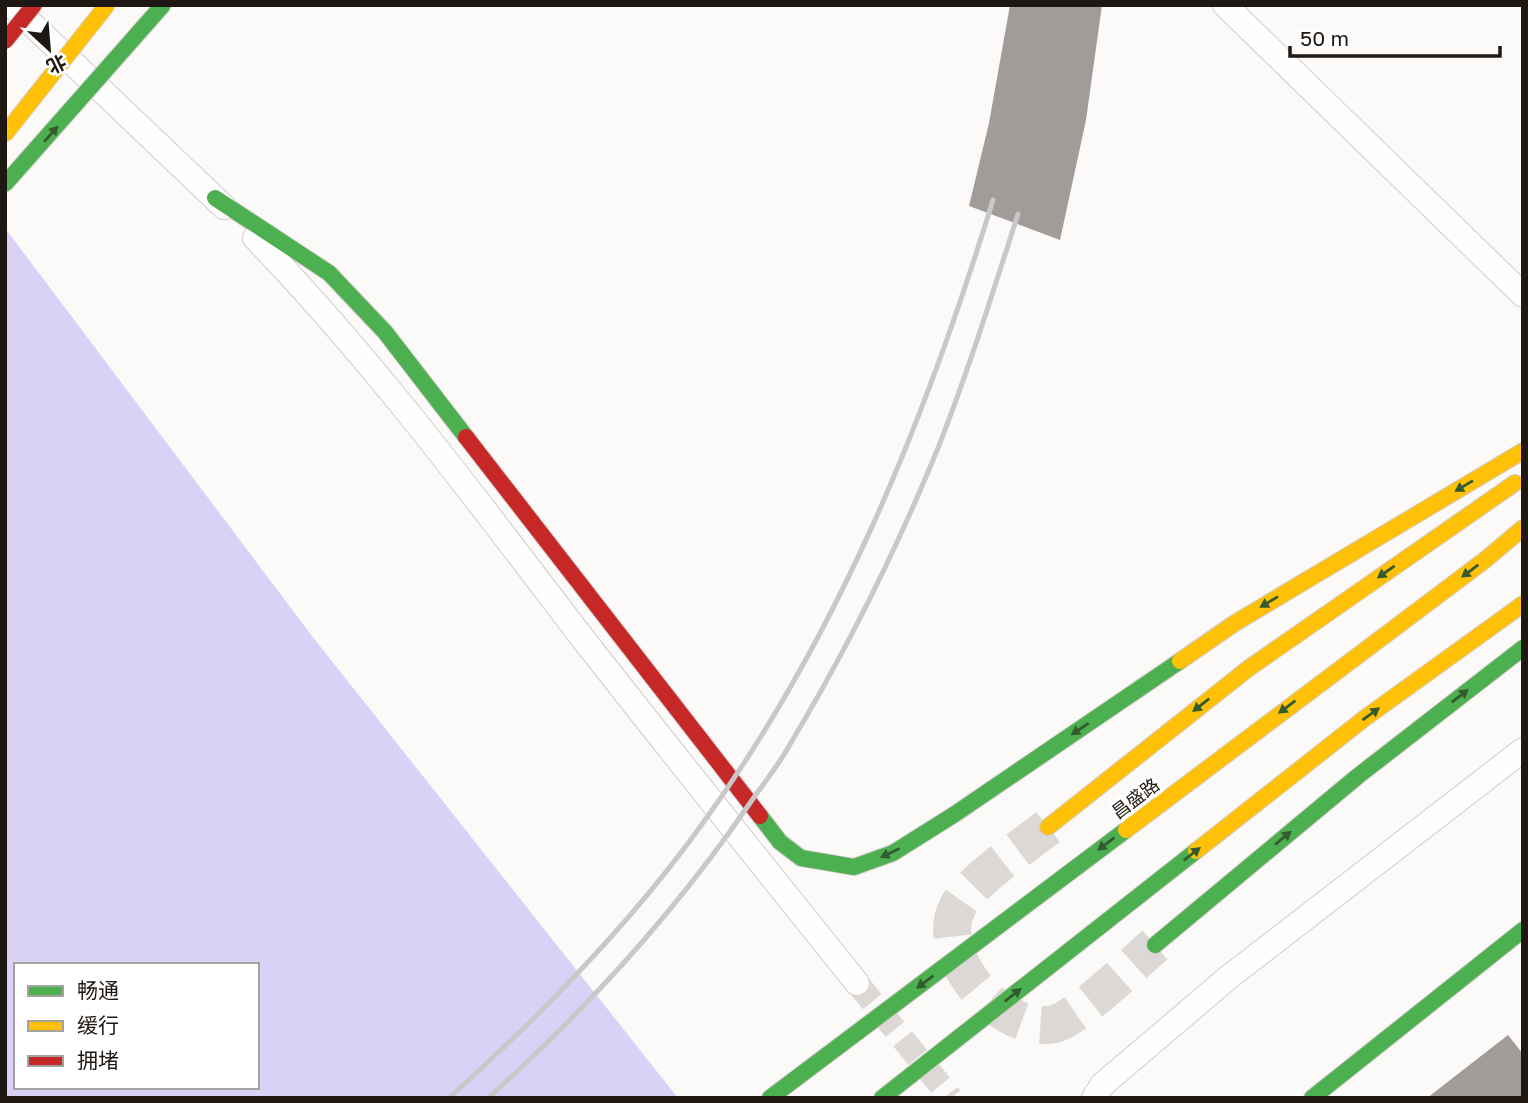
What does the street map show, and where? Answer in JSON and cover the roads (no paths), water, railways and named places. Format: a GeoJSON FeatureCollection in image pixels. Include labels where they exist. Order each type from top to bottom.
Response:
{"type":"FeatureCollection","features":[{"type":"Feature","properties":{"kind":"main road"},"geometry":{"type":"LineString","coordinates":[[5,41],[34,5]]}},
{"type":"Feature","properties":{"kind":"main road"},"geometry":{"type":"LineString","coordinates":[[5,134],[107,5]]}},
{"type":"Feature","properties":{"kind":"main road"},"geometry":{"type":"LineString","coordinates":[[5,184],[163,5]]}},
{"type":"Feature","properties":{"kind":"main road"},"geometry":{"type":"LineString","coordinates":[[215,198],[328,273],[385,332],[780,842],[801,858],[854,867],[893,853],[955,814],[1235,623],[1523,451]]}},
{"type":"Feature","properties":{"kind":"main road"},"geometry":{"type":"LineString","coordinates":[[1048,827],[1249,668],[1523,478]]}},
{"type":"Feature","properties":{"kind":"main road","name":"昌盛路"},"geometry":{"type":"LineString","coordinates":[[770,1098],[1485,560],[1523,528]]}},
{"type":"Feature","properties":{"kind":"main road"},"geometry":{"type":"LineString","coordinates":[[882,1098],[1365,718],[1523,604]]}},
{"type":"Feature","properties":{"kind":"main road"},"geometry":{"type":"LineString","coordinates":[[1155,945],[1358,776],[1523,648]]}},
{"type":"Feature","properties":{"kind":"main road"},"geometry":{"type":"LineString","coordinates":[[1312,1098],[1523,930]]}},
{"type":"Feature","properties":{"kind":"street"},"geometry":{"type":"LineString","coordinates":[[13,5],[215,198],[298,284],[401,401],[641,713],[857,983]]}},
{"type":"Feature","properties":{"kind":"street"},"geometry":{"type":"LineString","coordinates":[[1225,5],[1523,295]]}},
{"type":"Feature","properties":{"kind":"street"},"geometry":{"type":"LineString","coordinates":[[1094,1098],[1102,1085],[1230,977],[1523,750]]}},
{"type":"Feature","properties":{"kind":"tunnel"},"geometry":{"type":"LineString","coordinates":[[1048,827],[985,876],[957,908],[952,928],[955,948],[964,969],[978,989],[1014,1018],[1035,1024],[1055,1024],[1091,1001],[1155,945]]}},
{"type":"Feature","properties":{"kind":"tunnel"},"geometry":{"type":"LineString","coordinates":[[857,983],[951,1098]]}},
{"type":"Feature","properties":{"kind":"railway"},"geometry":{"type":"LineString","coordinates":[[449,1098],[549,1003],[643,900],[700,827],[749,755],[794,681],[835,604],[907,446],[967,283],[993,200]]}},
{"type":"Feature","properties":{"kind":"railway"},"geometry":{"type":"LineString","coordinates":[[488,1098],[560,1030],[660,921],[722,843],[785,753],[850,637],[922,486],[960,390],[1018,214]]}}]}
